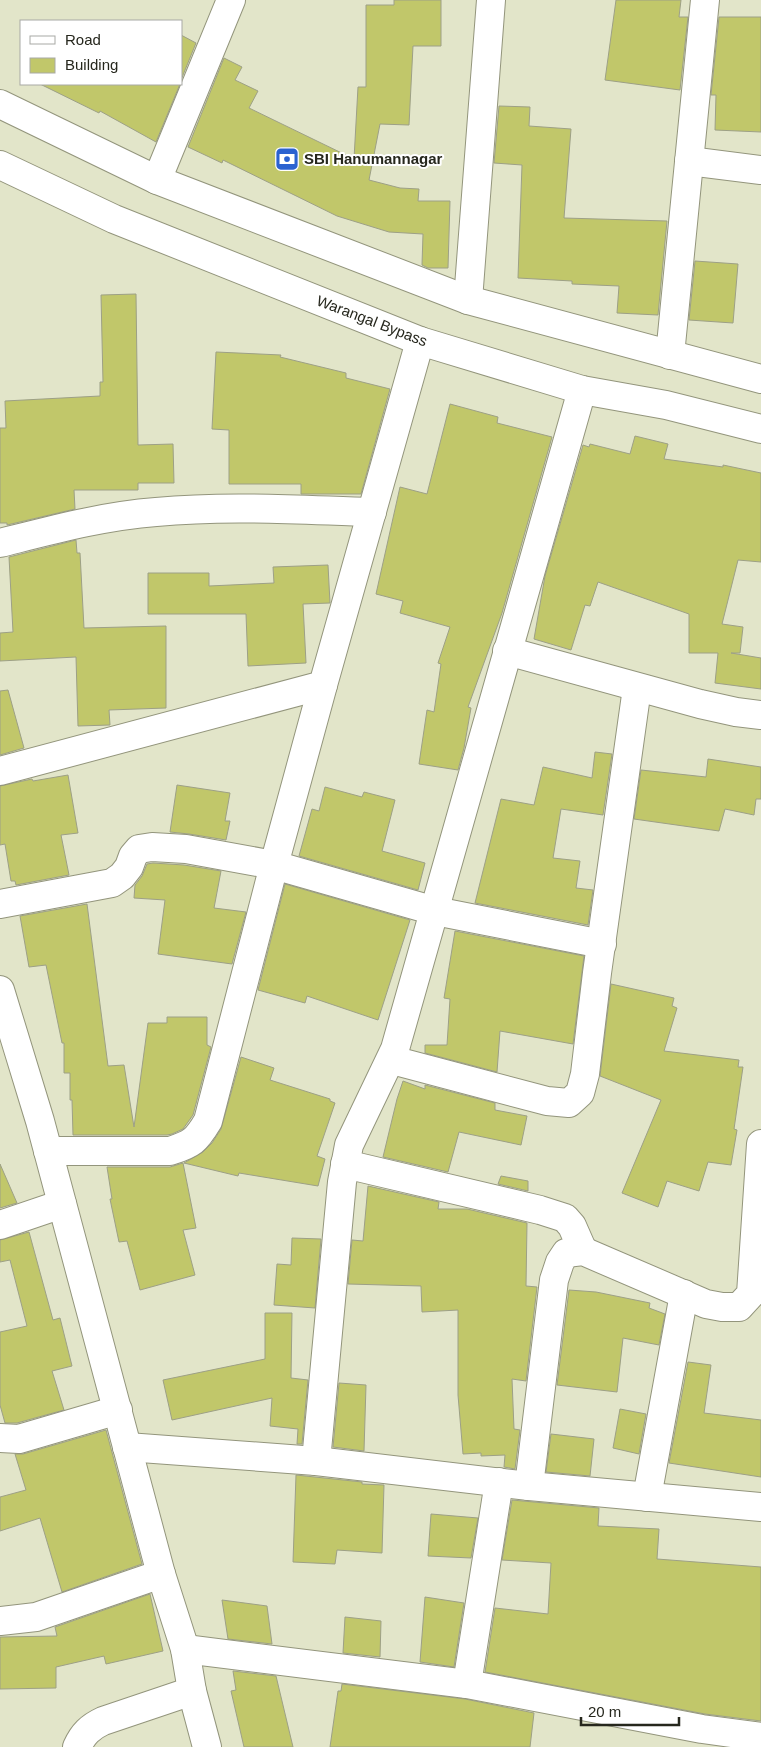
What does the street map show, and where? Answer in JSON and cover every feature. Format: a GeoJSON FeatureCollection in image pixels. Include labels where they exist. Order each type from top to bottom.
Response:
{"type":"FeatureCollection","features":[{"type":"Feature","properties":{"kind":"street"},"geometry":{"type":"LineString","coordinates":[[157,180],[231,0]]}},
{"type":"Feature","properties":{"kind":"street"},"geometry":{"type":"LineString","coordinates":[[468,300],[491,0]]}},
{"type":"Feature","properties":{"kind":"street"},"geometry":{"type":"LineString","coordinates":[[670,355],[705,0]]}},
{"type":"Feature","properties":{"kind":"street"},"geometry":{"type":"LineString","coordinates":[[0,104],[157,180],[468,300],[761,379]]}},
{"type":"Feature","properties":{"kind":"street"},"geometry":{"type":"LineString","coordinates":[[689,161],[761,170]]}},
{"type":"Feature","properties":{"kind":"street","name":"Warangal Bypass"},"geometry":{"type":"LineString","coordinates":[[0,165],[114,219],[420,341],[582,390],[666,405],[761,429]]}},
{"type":"Feature","properties":{"kind":"street"},"geometry":{"type":"LineString","coordinates":[[48,1151],[170,1151],[198,1138],[208,1121],[274,865],[420,341]]}},
{"type":"Feature","properties":{"kind":"street"},"geometry":{"type":"LineString","coordinates":[[316,1461],[345,1164],[349,1145],[392,1060],[582,390]]}},
{"type":"Feature","properties":{"kind":"street"},"geometry":{"type":"LineString","coordinates":[[0,543],[104,518],[156,512],[216,508],[372,512]]}},
{"type":"Feature","properties":{"kind":"street"},"geometry":{"type":"LineString","coordinates":[[507,651],[637,688],[727,710],[761,715]]}},
{"type":"Feature","properties":{"kind":"street"},"geometry":{"type":"LineString","coordinates":[[0,771],[323,685]]}},
{"type":"Feature","properties":{"kind":"street"},"geometry":{"type":"LineString","coordinates":[[392,1060],[547,1102],[570,1102],[580,1093],[585,1074],[637,688]]}},
{"type":"Feature","properties":{"kind":"street"},"geometry":{"type":"LineString","coordinates":[[0,904],[112,883],[122,876],[139,849],[152,847],[186,849],[274,865],[435,911],[602,944]]}},
{"type":"Feature","properties":{"kind":"street"},"geometry":{"type":"LineString","coordinates":[[0,990],[48,1151],[161,1574],[184,1649],[192,1691],[207,1747]]}},
{"type":"Feature","properties":{"kind":"street"},"geometry":{"type":"LineString","coordinates":[[529,1486],[554,1280],[560,1262],[566,1253],[583,1251],[706,1304],[722,1308],[739,1307],[750,1294],[761,1144]]}},
{"type":"Feature","properties":{"kind":"street"},"geometry":{"type":"LineString","coordinates":[[345,1164],[540,1210],[565,1218],[572,1226],[583,1251]]}},
{"type":"Feature","properties":{"kind":"street"},"geometry":{"type":"LineString","coordinates":[[0,1225],[62,1204]]}},
{"type":"Feature","properties":{"kind":"street"},"geometry":{"type":"LineString","coordinates":[[647,1497],[684,1294]]}},
{"type":"Feature","properties":{"kind":"street"},"geometry":{"type":"LineString","coordinates":[[0,1438],[19,1439],[118,1410]]}},
{"type":"Feature","properties":{"kind":"street"},"geometry":{"type":"LineString","coordinates":[[128,1447],[316,1461],[529,1486],[761,1508]]}},
{"type":"Feature","properties":{"kind":"street"},"geometry":{"type":"LineString","coordinates":[[467,1684],[500,1482]]}},
{"type":"Feature","properties":{"kind":"street"},"geometry":{"type":"LineString","coordinates":[[0,1621],[36,1616],[161,1574]]}},
{"type":"Feature","properties":{"kind":"street"},"geometry":{"type":"LineString","coordinates":[[184,1649],[467,1684],[702,1729],[761,1738]]}},
{"type":"Feature","properties":{"kind":"street"},"geometry":{"type":"LineString","coordinates":[[77,1747],[91,1727],[103,1721],[192,1691]]}},
{"type":"Feature","properties":{"kind":"building"},"geometry":{"type":"Polygon","coordinates":[[[394,0],[441,0],[441,46],[413,46],[409,125],[380,124],[369,180],[400,188],[419,189],[418,201],[450,201],[448,268],[428,268],[422,265],[423,234],[389,232],[337,216],[223,160],[222,163],[188,147],[224,58],[242,67],[235,80],[258,91],[249,108],[354,159],[358,87],[366,87],[366,5],[394,5],[394,0]]]}},
{"type":"Feature","properties":{"kind":"building"},"geometry":{"type":"Polygon","coordinates":[[[616,0],[681,0],[679,17],[688,17],[680,90],[605,80],[616,0]]]}},
{"type":"Feature","properties":{"kind":"building"},"geometry":{"type":"Polygon","coordinates":[[[719,17],[761,17],[761,132],[715,130],[716,95],[711,95],[719,17]]]}},
{"type":"Feature","properties":{"kind":"building"},"geometry":{"type":"Polygon","coordinates":[[[182,36],[196,43],[182,78],[182,36]]]}},
{"type":"Feature","properties":{"kind":"building"},"geometry":{"type":"Polygon","coordinates":[[[42,85],[180,85],[156,142],[100,111],[99,113],[42,85]]]}},
{"type":"Feature","properties":{"kind":"building"},"geometry":{"type":"Polygon","coordinates":[[[499,106],[530,107],[529,126],[571,129],[564,218],[667,221],[658,315],[617,313],[619,286],[572,284],[572,281],[518,278],[522,165],[494,163],[499,106]]]}},
{"type":"Feature","properties":{"kind":"building"},"geometry":{"type":"Polygon","coordinates":[[[695,261],[738,264],[733,323],[689,320],[695,261]]]}},
{"type":"Feature","properties":{"kind":"building"},"geometry":{"type":"Polygon","coordinates":[[[136,294],[138,445],[173,444],[174,483],[138,483],[138,490],[74,490],[75,509],[7,525],[7,523],[0,523],[0,428],[6,428],[5,401],[100,396],[100,382],[103,382],[101,295],[136,294]]]}},
{"type":"Feature","properties":{"kind":"building"},"geometry":{"type":"Polygon","coordinates":[[[216,352],[281,355],[280,357],[346,373],[346,378],[390,389],[361,494],[301,494],[301,484],[229,484],[229,430],[212,429],[216,352]]]}},
{"type":"Feature","properties":{"kind":"building"},"geometry":{"type":"Polygon","coordinates":[[[450,404],[498,417],[497,423],[552,437],[502,613],[468,707],[471,708],[458,770],[419,764],[427,710],[434,712],[441,664],[438,663],[450,627],[400,613],[403,601],[376,594],[400,487],[427,494],[450,404]]]}},
{"type":"Feature","properties":{"kind":"building"},"geometry":{"type":"Polygon","coordinates":[[[635,436],[668,444],[664,459],[723,467],[723,465],[761,473],[761,562],[738,560],[722,624],[743,627],[740,653],[731,653],[761,658],[761,689],[715,683],[718,653],[689,653],[689,614],[598,582],[590,606],[585,605],[571,650],[534,639],[545,576],[583,445],[589,447],[590,444],[630,454],[635,436]]]}},
{"type":"Feature","properties":{"kind":"building"},"geometry":{"type":"Polygon","coordinates":[[[76,540],[77,553],[80,553],[84,628],[166,626],[166,708],[109,710],[110,725],[78,726],[76,657],[0,661],[0,633],[13,632],[9,557],[76,540]]]}},
{"type":"Feature","properties":{"kind":"building"},"geometry":{"type":"Polygon","coordinates":[[[328,565],[330,603],[303,604],[306,663],[248,666],[246,614],[148,614],[148,573],[209,573],[209,586],[274,583],[273,567],[328,565]]]}},
{"type":"Feature","properties":{"kind":"building"},"geometry":{"type":"Polygon","coordinates":[[[8,690],[24,748],[0,755],[0,691],[8,690]]]}},
{"type":"Feature","properties":{"kind":"building"},"geometry":{"type":"Polygon","coordinates":[[[595,752],[612,754],[603,815],[561,809],[553,858],[580,861],[576,888],[593,890],[588,925],[475,903],[501,799],[534,805],[543,767],[592,778],[595,752]]]}},
{"type":"Feature","properties":{"kind":"building"},"geometry":{"type":"Polygon","coordinates":[[[708,759],[761,767],[761,799],[756,799],[754,815],[725,809],[719,831],[634,819],[641,770],[706,777],[708,759]]]}},
{"type":"Feature","properties":{"kind":"building"},"geometry":{"type":"Polygon","coordinates":[[[68,775],[78,833],[61,835],[69,875],[16,885],[15,881],[11,881],[5,844],[0,845],[0,786],[32,779],[33,781],[68,775]]]}},
{"type":"Feature","properties":{"kind":"building"},"geometry":{"type":"Polygon","coordinates":[[[177,785],[230,793],[225,821],[230,821],[226,840],[170,832],[177,785]]]}},
{"type":"Feature","properties":{"kind":"building"},"geometry":{"type":"Polygon","coordinates":[[[325,787],[362,797],[364,792],[395,800],[382,851],[425,863],[418,890],[299,856],[312,809],[319,811],[325,787]]]}},
{"type":"Feature","properties":{"kind":"building"},"geometry":{"type":"Polygon","coordinates":[[[147,864],[184,865],[221,871],[214,908],[246,912],[232,964],[158,954],[165,900],[134,898],[135,885],[142,876],[147,864]]]}},
{"type":"Feature","properties":{"kind":"building"},"geometry":{"type":"Polygon","coordinates":[[[285,884],[410,920],[378,1020],[307,996],[305,1003],[258,990],[285,884]]]}},
{"type":"Feature","properties":{"kind":"building"},"geometry":{"type":"Polygon","coordinates":[[[87,904],[108,1066],[124,1065],[134,1127],[148,1023],[167,1023],[167,1017],[207,1017],[207,1045],[211,1047],[193,1115],[183,1129],[172,1134],[73,1135],[70,1073],[64,1073],[64,1043],[62,1043],[46,965],[29,967],[20,916],[87,904]]]}},
{"type":"Feature","properties":{"kind":"building"},"geometry":{"type":"Polygon","coordinates":[[[455,931],[584,956],[573,1044],[500,1031],[497,1072],[425,1053],[425,1045],[447,1045],[450,999],[444,998],[455,931]]]}},
{"type":"Feature","properties":{"kind":"building"},"geometry":{"type":"Polygon","coordinates":[[[611,984],[674,998],[672,1006],[677,1008],[664,1051],[739,1060],[738,1067],[743,1067],[734,1129],[737,1130],[731,1165],[708,1162],[699,1191],[667,1181],[658,1207],[622,1193],[661,1100],[600,1076],[611,984]]]}},
{"type":"Feature","properties":{"kind":"building"},"geometry":{"type":"Polygon","coordinates":[[[241,1057],[274,1068],[270,1080],[330,1099],[330,1101],[335,1103],[317,1156],[325,1159],[318,1186],[239,1173],[238,1176],[184,1163],[203,1152],[212,1143],[221,1129],[241,1057]]]}},
{"type":"Feature","properties":{"kind":"building"},"geometry":{"type":"Polygon","coordinates":[[[403,1081],[425,1089],[425,1085],[495,1103],[495,1110],[527,1116],[521,1145],[459,1132],[448,1172],[383,1157],[403,1081]]]}},
{"type":"Feature","properties":{"kind":"building"},"geometry":{"type":"Polygon","coordinates":[[[183,1163],[196,1228],[183,1230],[195,1275],[140,1290],[127,1241],[119,1242],[110,1199],[112,1199],[107,1167],[170,1167],[183,1163]]]}},
{"type":"Feature","properties":{"kind":"building"},"geometry":{"type":"Polygon","coordinates":[[[0,1164],[17,1203],[0,1208],[0,1164]]]}},
{"type":"Feature","properties":{"kind":"building"},"geometry":{"type":"Polygon","coordinates":[[[501,1176],[528,1181],[528,1191],[498,1184],[501,1176]]]}},
{"type":"Feature","properties":{"kind":"building"},"geometry":{"type":"Polygon","coordinates":[[[368,1186],[439,1202],[438,1209],[467,1209],[527,1223],[526,1286],[537,1287],[526,1381],[512,1379],[514,1429],[520,1430],[515,1469],[504,1467],[505,1455],[481,1456],[481,1453],[463,1454],[458,1395],[458,1310],[422,1312],[421,1286],[348,1284],[352,1240],[363,1241],[368,1186]]]}},
{"type":"Feature","properties":{"kind":"building"},"geometry":{"type":"Polygon","coordinates":[[[29,1232],[53,1320],[60,1318],[72,1366],[52,1371],[64,1410],[17,1423],[5,1423],[0,1405],[0,1332],[27,1326],[10,1260],[0,1262],[0,1240],[29,1232]]]}},
{"type":"Feature","properties":{"kind":"building"},"geometry":{"type":"Polygon","coordinates":[[[292,1238],[321,1239],[315,1308],[274,1305],[277,1264],[291,1265],[292,1238]]]}},
{"type":"Feature","properties":{"kind":"building"},"geometry":{"type":"Polygon","coordinates":[[[569,1290],[596,1292],[650,1303],[649,1308],[665,1314],[659,1345],[623,1338],[617,1392],[557,1385],[569,1290]]]}},
{"type":"Feature","properties":{"kind":"building"},"geometry":{"type":"Polygon","coordinates":[[[265,1313],[292,1313],[291,1378],[308,1380],[302,1444],[297,1444],[298,1429],[270,1426],[272,1398],[172,1420],[163,1380],[265,1359],[265,1313]]]}},
{"type":"Feature","properties":{"kind":"building"},"geometry":{"type":"Polygon","coordinates":[[[688,1362],[711,1365],[704,1413],[761,1420],[761,1477],[669,1463],[688,1362]]]}},
{"type":"Feature","properties":{"kind":"building"},"geometry":{"type":"Polygon","coordinates":[[[339,1383],[366,1385],[364,1451],[333,1447],[339,1383]]]}},
{"type":"Feature","properties":{"kind":"building"},"geometry":{"type":"Polygon","coordinates":[[[620,1409],[646,1414],[639,1454],[613,1448],[620,1409]]]}},
{"type":"Feature","properties":{"kind":"building"},"geometry":{"type":"Polygon","coordinates":[[[106,1430],[142,1564],[62,1592],[40,1518],[0,1531],[0,1497],[26,1490],[15,1454],[23,1454],[106,1430]]]}},
{"type":"Feature","properties":{"kind":"building"},"geometry":{"type":"Polygon","coordinates":[[[551,1434],[594,1439],[590,1476],[546,1472],[551,1434]]]}},
{"type":"Feature","properties":{"kind":"building"},"geometry":{"type":"Polygon","coordinates":[[[296,1475],[384,1485],[382,1553],[337,1550],[335,1564],[293,1562],[296,1475]]]}},
{"type":"Feature","properties":{"kind":"building"},"geometry":{"type":"Polygon","coordinates":[[[512,1500],[599,1508],[598,1526],[659,1529],[657,1559],[761,1567],[761,1721],[705,1714],[485,1672],[495,1608],[548,1614],[551,1563],[502,1560],[512,1500]]]}},
{"type":"Feature","properties":{"kind":"building"},"geometry":{"type":"Polygon","coordinates":[[[431,1514],[478,1518],[471,1558],[428,1556],[431,1514]]]}},
{"type":"Feature","properties":{"kind":"building"},"geometry":{"type":"Polygon","coordinates":[[[150,1594],[163,1651],[106,1664],[104,1656],[56,1667],[56,1688],[0,1689],[0,1637],[57,1636],[55,1627],[150,1594]]]}},
{"type":"Feature","properties":{"kind":"building"},"geometry":{"type":"Polygon","coordinates":[[[425,1597],[464,1603],[454,1667],[420,1662],[425,1597]]]}},
{"type":"Feature","properties":{"kind":"building"},"geometry":{"type":"Polygon","coordinates":[[[222,1600],[267,1606],[272,1644],[228,1639],[222,1600]]]}},
{"type":"Feature","properties":{"kind":"building"},"geometry":{"type":"Polygon","coordinates":[[[345,1617],[381,1621],[380,1657],[343,1653],[345,1617]]]}},
{"type":"Feature","properties":{"kind":"building"},"geometry":{"type":"Polygon","coordinates":[[[233,1671],[276,1676],[293,1747],[244,1747],[231,1691],[236,1690],[233,1671]]]}},
{"type":"Feature","properties":{"kind":"building"},"geometry":{"type":"Polygon","coordinates":[[[342,1684],[465,1699],[534,1713],[530,1747],[330,1747],[338,1691],[341,1691],[342,1684]]]}},
{"type":"Feature","properties":{"kind":"place","name":"SBI Hanumannagar"},"geometry":{"type":"Point","coordinates":[287,159]}}]}
